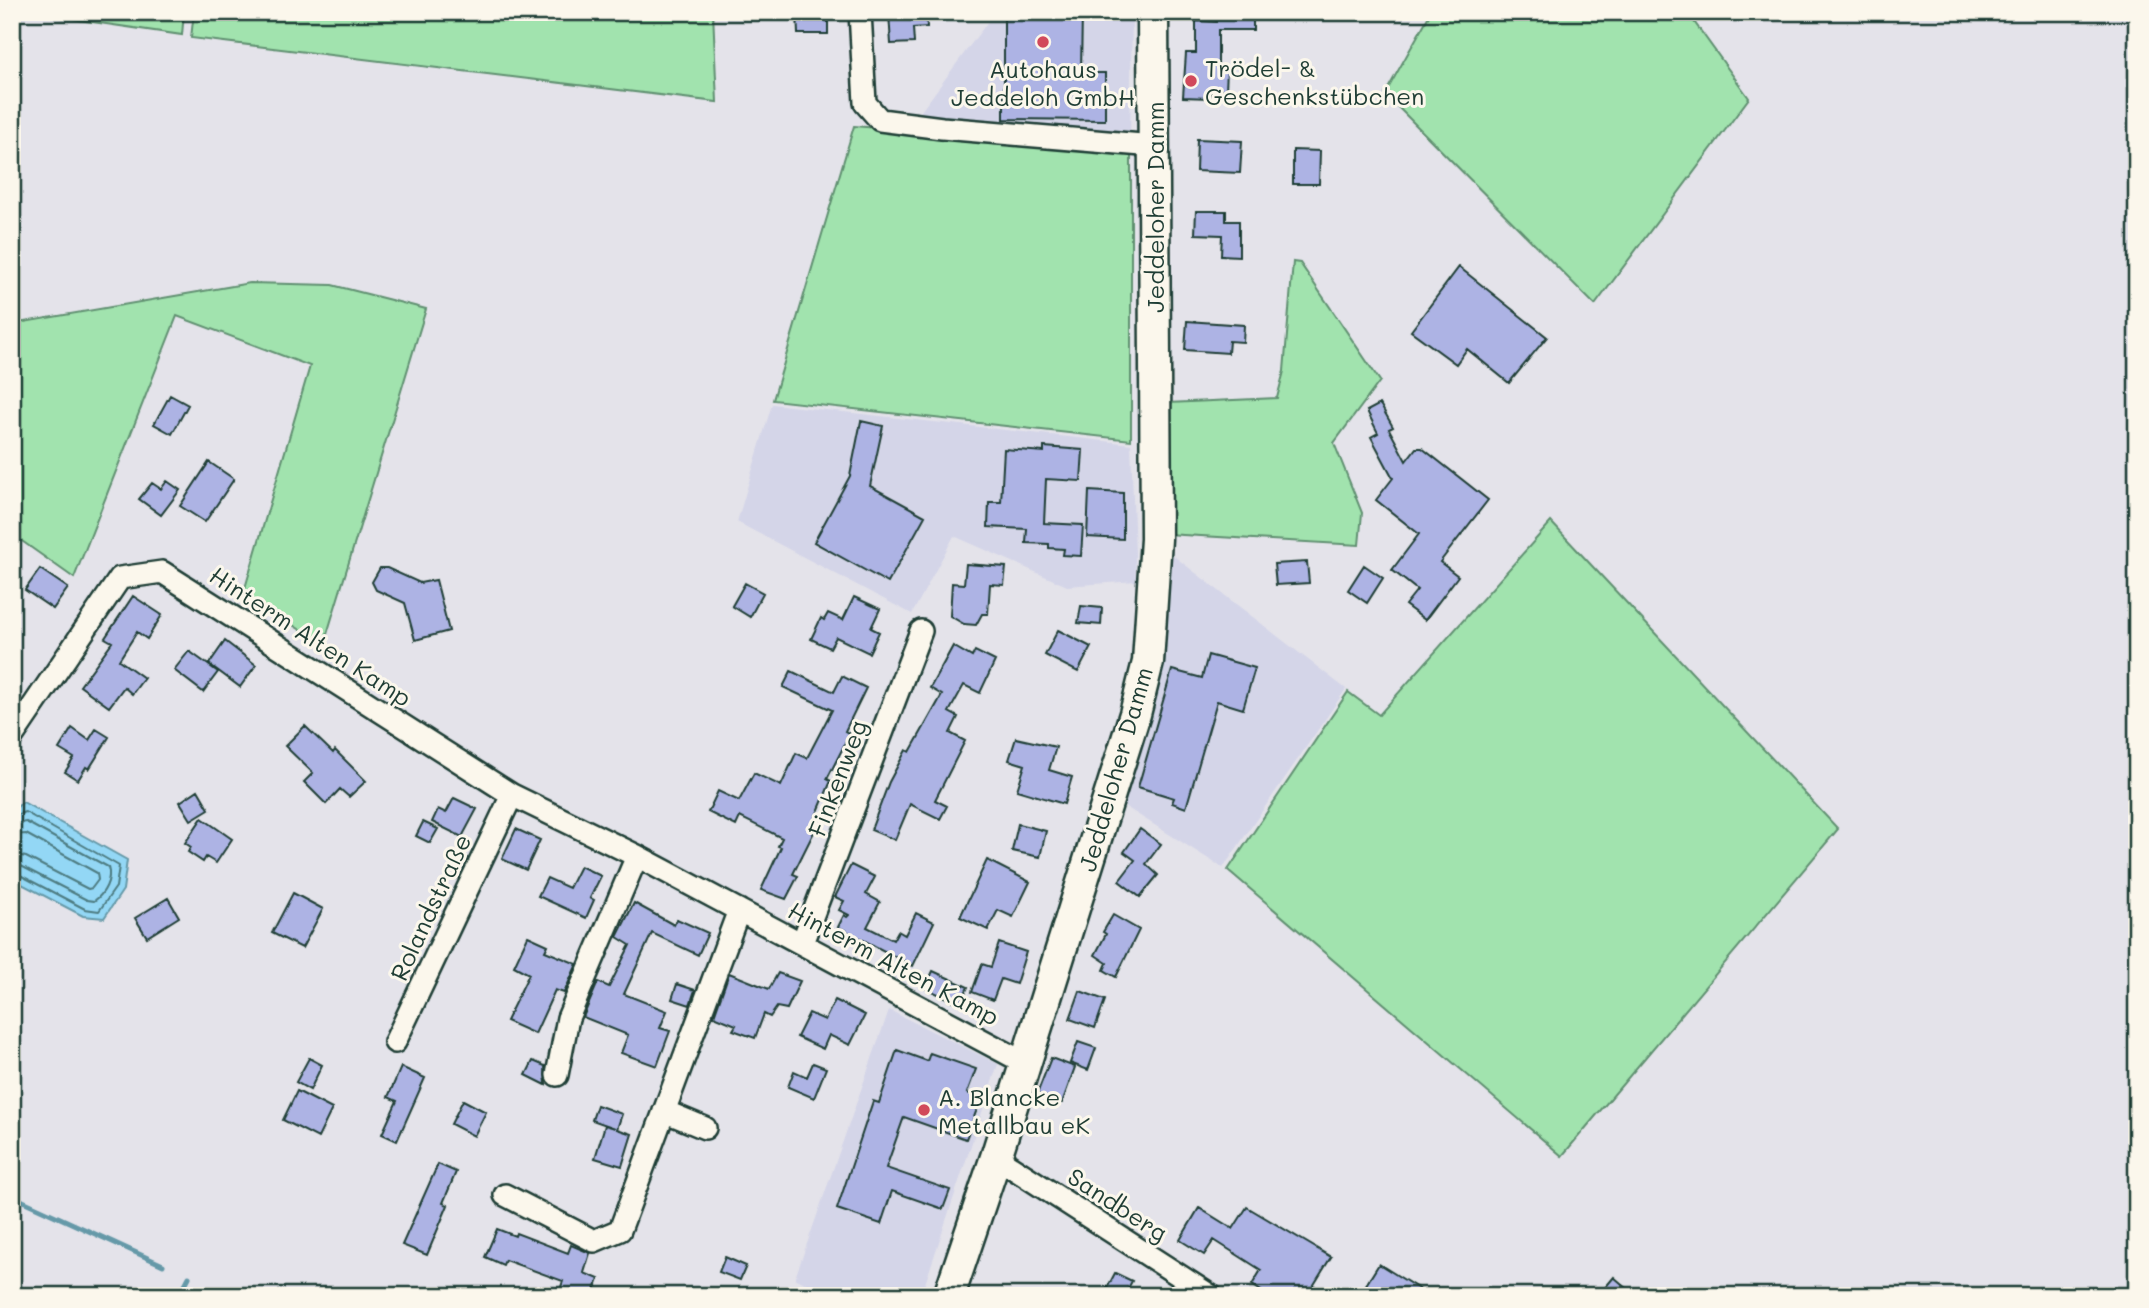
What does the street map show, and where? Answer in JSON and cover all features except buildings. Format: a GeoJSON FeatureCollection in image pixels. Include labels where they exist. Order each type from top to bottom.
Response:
{"type":"FeatureCollection","features":[{"type":"Feature","properties":{"kind":"main road","name":"Jeddeloher Damm"},"geometry":{"type":"LineString","coordinates":[[949,1296],[996,1157],[1135,714],[1148,662],[1156,539],[1153,12]]}},
{"type":"Feature","properties":{"kind":"street"},"geometry":{"type":"LineString","coordinates":[[860,12],[865,103],[880,120],[942,128],[1154,146]]}},
{"type":"Feature","properties":{"kind":"street","name":"Hinterm Alten Kamp"},"geometry":{"type":"LineString","coordinates":[[12,737],[120,578],[162,572],[512,795],[637,856],[1025,1063]]}},
{"type":"Feature","properties":{"kind":"street","name":"Finkenweg"},"geometry":{"type":"LineString","coordinates":[[802,943],[922,631]]}},
{"type":"Feature","properties":{"kind":"street","name":"Rolandstraße"},"geometry":{"type":"LineString","coordinates":[[395,1042],[512,795]]}},
{"type":"Feature","properties":{"kind":"street"},"geometry":{"type":"LineString","coordinates":[[557,1076],[568,1018],[637,856]]}},
{"type":"Feature","properties":{"kind":"street"},"geometry":{"type":"LineString","coordinates":[[505,1195],[594,1241],[620,1230],[739,910]]}},
{"type":"Feature","properties":{"kind":"street"},"geometry":{"type":"LineString","coordinates":[[664,1111],[705,1128]]}},
{"type":"Feature","properties":{"kind":"street","name":"Sandberg"},"geometry":{"type":"LineString","coordinates":[[996,1157],[1211,1296]]}},
{"type":"Feature","properties":{"kind":"shaded area"},"geometry":{"type":"Polygon","coordinates":[[[995,12],[1132,12],[1130,142],[913,122],[995,12]]]}},
{"type":"Feature","properties":{"kind":"shaded area"},"geometry":{"type":"Polygon","coordinates":[[[772,404],[1131,444],[1136,581],[1067,586],[954,536],[912,614],[737,522],[772,404]]]}},
{"type":"Feature","properties":{"kind":"shaded area"},"geometry":{"type":"Polygon","coordinates":[[[1166,550],[1346,689],[1223,868],[1121,804],[1166,550]]]}},
{"type":"Feature","properties":{"kind":"shaded area"},"geometry":{"type":"Polygon","coordinates":[[[889,1010],[998,1064],[921,1296],[830,1296],[795,1278],[889,1010]]]}},
{"type":"Feature","properties":{"kind":"green space"},"geometry":{"type":"Polygon","coordinates":[[[24,12],[184,12],[182,35],[24,12]]]}},
{"type":"Feature","properties":{"kind":"green space"},"geometry":{"type":"Polygon","coordinates":[[[194,12],[713,12],[717,102],[191,38],[194,12]]]}},
{"type":"Feature","properties":{"kind":"green space"},"geometry":{"type":"Polygon","coordinates":[[[1431,12],[1687,12],[1749,98],[1595,305],[1385,94],[1431,12]]]}},
{"type":"Feature","properties":{"kind":"green space"},"geometry":{"type":"Polygon","coordinates":[[[854,126],[1131,149],[1131,440],[773,400],[854,126]]]}},
{"type":"Feature","properties":{"kind":"green space"},"geometry":{"type":"Polygon","coordinates":[[[1293,262],[1300,263],[1380,381],[1334,443],[1362,513],[1359,545],[1166,534],[1168,403],[1277,398],[1284,371],[1293,262]]]}},
{"type":"Feature","properties":{"kind":"green space"},"geometry":{"type":"Polygon","coordinates":[[[250,283],[332,285],[426,309],[324,644],[243,595],[310,366],[177,316],[74,578],[12,534],[12,324],[250,283]]]}},
{"type":"Feature","properties":{"kind":"green space"},"geometry":{"type":"Polygon","coordinates":[[[1551,522],[1838,829],[1562,1156],[1228,870],[1348,692],[1379,715],[1551,522]]]}},
{"type":"Feature","properties":{"kind":"water"},"geometry":{"type":"Polygon","coordinates":[[[23,802],[127,860],[123,890],[104,918],[83,916],[12,879],[12,811],[23,802]]]}},
{"type":"Feature","properties":{"kind":"waterway"},"geometry":{"type":"LineString","coordinates":[[12,1196],[163,1265]]}},
{"type":"Feature","properties":{"kind":"waterway"},"geometry":{"type":"LineString","coordinates":[[179,1296],[189,1277]]}},
{"type":"Feature","properties":{"kind":"place","name":"Autohaus Jeddeloh GmbH"},"geometry":{"type":"Point","coordinates":[1043,42]}},
{"type":"Feature","properties":{"kind":"place","name":"Trödel- & Geschenkstübchen"},"geometry":{"type":"Point","coordinates":[1191,81]}},
{"type":"Feature","properties":{"kind":"place","name":"A. Blancke Metallbau eK"},"geometry":{"type":"Point","coordinates":[924,1110]}}]}
